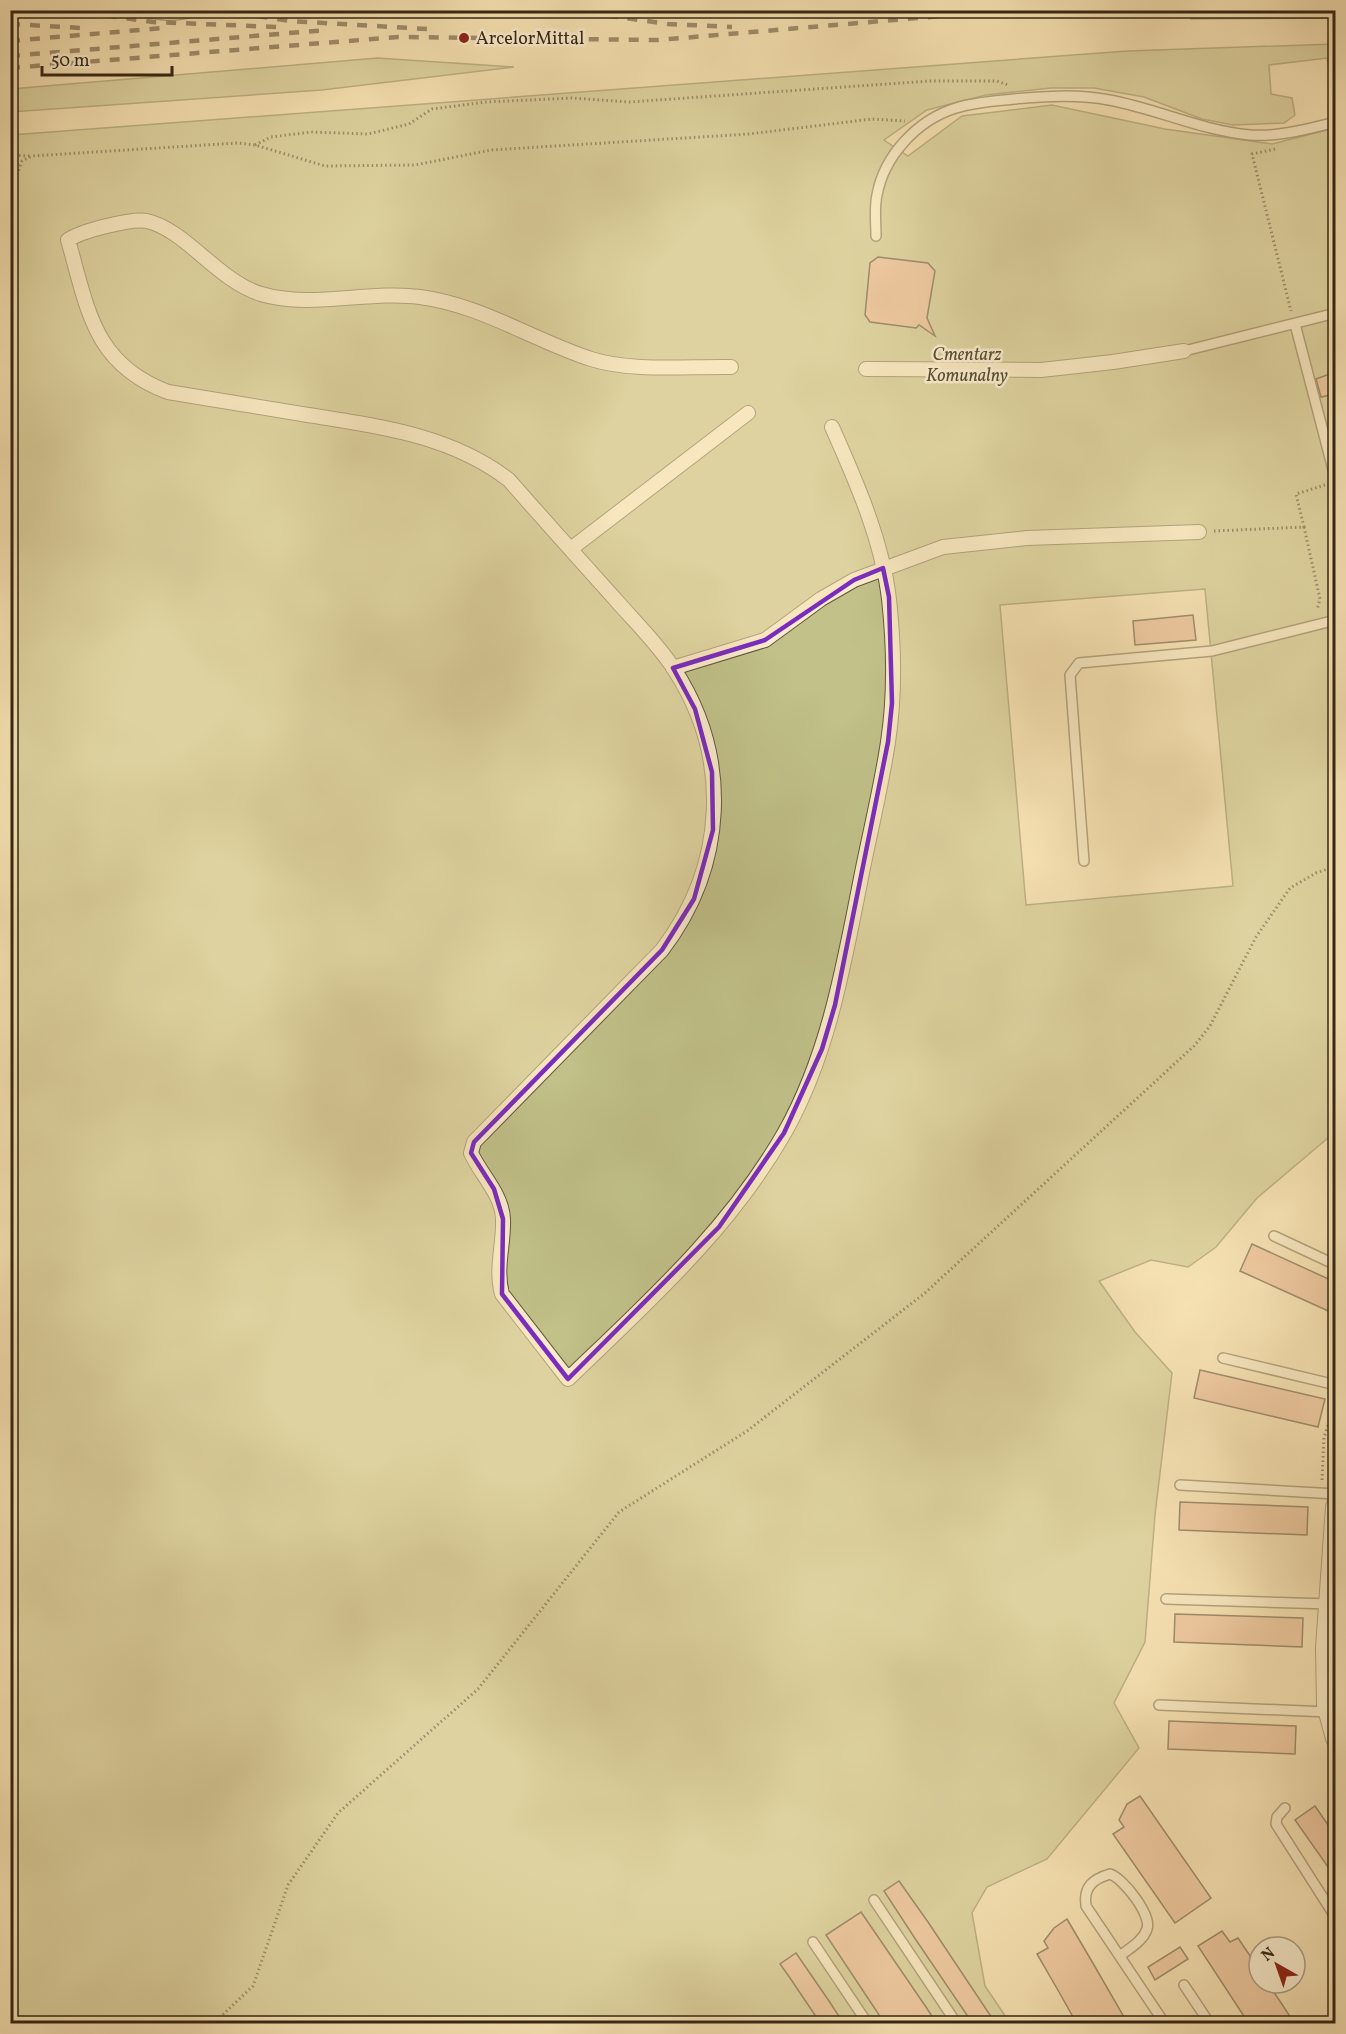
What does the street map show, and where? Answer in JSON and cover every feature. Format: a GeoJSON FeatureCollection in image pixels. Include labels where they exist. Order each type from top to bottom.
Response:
{"type":"FeatureCollection","features":[{"type":"Feature","properties":{"kind":"street"},"geometry":{"type":"LineString","coordinates":[[731,367],[625,364],[593,360],[472,310],[419,296],[329,299],[263,295],[237,284],[179,239],[160,226],[146,221],[123,224],[74,236],[68,240],[95,329],[117,363],[135,378],[168,392],[371,424],[415,434],[457,449],[509,480],[673,668],[701,727],[712,772],[713,830],[707,865],[694,899],[679,928],[662,950],[474,1142],[471,1153],[494,1189],[500,1205],[503,1219],[498,1282],[502,1294],[568,1379],[688,1263],[719,1227],[784,1133],[822,1049],[835,1005],[888,742],[892,647],[889,597],[883,568],[871,525],[832,427]]}},
{"type":"Feature","properties":{"kind":"street"},"geometry":{"type":"LineString","coordinates":[[866,369],[1041,370],[1184,351]]}},
{"type":"Feature","properties":{"kind":"street"},"geometry":{"type":"LineString","coordinates":[[572,548],[748,413]]}},
{"type":"Feature","properties":{"kind":"street"},"geometry":{"type":"LineString","coordinates":[[673,668],[765,640],[821,600],[854,580],[943,547],[978,542],[1199,532]]}},
{"type":"Feature","properties":{"kind":"street"},"geometry":{"type":"LineString","coordinates":[[1335,1507],[1326,1648],[1330,1707],[1335,1738]]}},
{"type":"Feature","properties":{"kind":"lane"},"geometry":{"type":"LineString","coordinates":[[136,10],[157,14],[186,15],[195,10]]}},
{"type":"Feature","properties":{"kind":"lane"},"geometry":{"type":"LineString","coordinates":[[804,10],[827,13],[850,10]]}},
{"type":"Feature","properties":{"kind":"lane"},"geometry":{"type":"LineString","coordinates":[[876,236],[876,196],[883,174],[906,139],[954,108],[977,102],[1060,95],[1109,100],[1201,128],[1250,135],[1276,136],[1335,122]]}},
{"type":"Feature","properties":{"kind":"lane"},"geometry":{"type":"LineString","coordinates":[[1184,351],[1335,313]]}},
{"type":"Feature","properties":{"kind":"lane"},"geometry":{"type":"LineString","coordinates":[[1295,324],[1335,481]]}},
{"type":"Feature","properties":{"kind":"lane"},"geometry":{"type":"LineString","coordinates":[[1084,861],[1070,675],[1079,663],[1212,651],[1335,620]]}},
{"type":"Feature","properties":{"kind":"lane"},"geometry":{"type":"LineString","coordinates":[[1274,1236],[1335,1265]]}},
{"type":"Feature","properties":{"kind":"lane"},"geometry":{"type":"LineString","coordinates":[[1223,1358],[1335,1385]]}},
{"type":"Feature","properties":{"kind":"lane"},"geometry":{"type":"LineString","coordinates":[[1180,1485],[1335,1494]]}},
{"type":"Feature","properties":{"kind":"lane"},"geometry":{"type":"LineString","coordinates":[[1166,1599],[1330,1604]]}},
{"type":"Feature","properties":{"kind":"lane"},"geometry":{"type":"LineString","coordinates":[[1159,1705],[1330,1707]]}},
{"type":"Feature","properties":{"kind":"lane"},"geometry":{"type":"LineString","coordinates":[[1285,1808],[1277,1817],[1276,1824],[1335,1918]]}},
{"type":"Feature","properties":{"kind":"lane"},"geometry":{"type":"LineString","coordinates":[[1120,1955],[1139,1941],[1149,1923],[1146,1914],[1123,1881],[1110,1874],[1088,1886],[1084,1895],[1086,1906],[1165,2024]]}},
{"type":"Feature","properties":{"kind":"lane"},"geometry":{"type":"LineString","coordinates":[[874,1900],[957,2024]]}},
{"type":"Feature","properties":{"kind":"lane"},"geometry":{"type":"LineString","coordinates":[[813,1942],[868,2024]]}},
{"type":"Feature","properties":{"kind":"lane"},"geometry":{"type":"LineString","coordinates":[[1184,1985],[1210,2024]]}},
{"type":"Feature","properties":{"kind":"path"},"geometry":{"type":"LineString","coordinates":[[255,145],[271,137],[311,132],[368,134],[409,124],[432,109],[486,102],[572,98],[629,102],[930,81],[997,81],[1039,97]]}},
{"type":"Feature","properties":{"kind":"path"},"geometry":{"type":"LineString","coordinates":[[10,155],[32,156],[237,143],[255,145],[324,166],[415,165],[491,150],[749,134],[873,119],[928,123]]}},
{"type":"Feature","properties":{"kind":"path"},"geometry":{"type":"LineString","coordinates":[[1278,149],[1252,154],[1295,324]]}},
{"type":"Feature","properties":{"kind":"path"},"geometry":{"type":"LineString","coordinates":[[10,228],[15,180],[22,161],[32,156]]}},
{"type":"Feature","properties":{"kind":"path"},"geometry":{"type":"LineString","coordinates":[[1316,612],[1320,607],[1320,599],[1296,494],[1335,481]]}},
{"type":"Feature","properties":{"kind":"path"},"geometry":{"type":"LineString","coordinates":[[1199,532],[1304,528]]}},
{"type":"Feature","properties":{"kind":"path"},"geometry":{"type":"LineString","coordinates":[[213,2024],[253,1986],[288,1885],[338,1814],[478,1689],[619,1512],[747,1431],[925,1293],[1194,1046],[1210,1026],[1256,937],[1290,888],[1316,873],[1335,866]]}},
{"type":"Feature","properties":{"kind":"highlighted area"},"geometry":{"type":"Polygon","coordinates":[[[883,568],[889,597],[892,703],[888,742],[835,1005],[822,1049],[784,1133],[719,1227],[568,1379],[502,1294],[503,1219],[494,1189],[471,1153],[474,1142],[662,950],[694,899],[713,830],[712,772],[695,709],[673,668],[765,640],[854,580],[883,568]]]}},
{"type":"Feature","properties":{"kind":"green space"},"geometry":{"type":"Polygon","coordinates":[[[1227,11],[1335,11],[1335,18],[1190,19],[1227,11]]]}},
{"type":"Feature","properties":{"kind":"green space","name":"Cmentarz Komunalny"},"geometry":{"type":"Polygon","coordinates":[[[1335,44],[1335,102],[1327,58],[1269,65],[1271,94],[1292,98],[1295,115],[1284,123],[1233,125],[1202,119],[1144,97],[1094,88],[1051,88],[986,95],[927,110],[884,140],[908,156],[962,116],[1052,105],[1165,129],[1272,144],[1335,128],[1335,1132],[1257,1198],[1216,1247],[1188,1267],[1151,1260],[1099,1281],[1135,1332],[1172,1373],[1155,1515],[1145,1642],[1114,1703],[1139,1748],[1047,1859],[987,1887],[972,1913],[985,1986],[1010,2023],[11,2023],[11,135],[1127,51],[1335,44]],[[1205,589],[1000,605],[1026,905],[1233,886],[1205,589]]]}},
{"type":"Feature","properties":{"kind":"green space"},"geometry":{"type":"Polygon","coordinates":[[[377,58],[514,67],[322,90],[11,112],[11,89],[377,58]]]}},
{"type":"Feature","properties":{"kind":"building"},"geometry":{"type":"Polygon","coordinates":[[[878,257],[928,263],[935,271],[927,318],[935,336],[919,325],[916,328],[870,322],[865,315],[870,263],[878,257]]]}},
{"type":"Feature","properties":{"kind":"building"},"geometry":{"type":"Polygon","coordinates":[[[1335,372],[1335,394],[1321,397],[1316,379],[1335,372]]]}},
{"type":"Feature","properties":{"kind":"building"},"geometry":{"type":"Polygon","coordinates":[[[1193,615],[1196,640],[1135,645],[1133,621],[1193,615]]]}},
{"type":"Feature","properties":{"kind":"building"},"geometry":{"type":"Polygon","coordinates":[[[1252,1244],[1335,1282],[1335,1314],[1240,1271],[1252,1244]]]}},
{"type":"Feature","properties":{"kind":"building"},"geometry":{"type":"Polygon","coordinates":[[[1200,1370],[1325,1399],[1318,1427],[1194,1398],[1200,1370]]]}},
{"type":"Feature","properties":{"kind":"building"},"geometry":{"type":"Polygon","coordinates":[[[1180,1502],[1308,1507],[1307,1535],[1179,1530],[1180,1502]]]}},
{"type":"Feature","properties":{"kind":"building"},"geometry":{"type":"Polygon","coordinates":[[[1175,1614],[1303,1618],[1302,1647],[1174,1642],[1175,1614]]]}},
{"type":"Feature","properties":{"kind":"building"},"geometry":{"type":"Polygon","coordinates":[[[1169,1721],[1296,1726],[1295,1754],[1168,1749],[1169,1721]]]}},
{"type":"Feature","properties":{"kind":"building"},"geometry":{"type":"Polygon","coordinates":[[[1140,1796],[1211,1898],[1175,1923],[1113,1834],[1124,1827],[1119,1820],[1127,1804],[1140,1796]]]}},
{"type":"Feature","properties":{"kind":"building"},"geometry":{"type":"Polygon","coordinates":[[[1315,1806],[1335,1835],[1335,1877],[1295,1820],[1315,1806]]]}},
{"type":"Feature","properties":{"kind":"building"},"geometry":{"type":"Polygon","coordinates":[[[899,1881],[996,2024],[973,2024],[916,1940],[884,1891],[899,1881]]]}},
{"type":"Feature","properties":{"kind":"building"},"geometry":{"type":"Polygon","coordinates":[[[861,1912],[937,2024],[885,2024],[826,1935],[861,1912]]]}},
{"type":"Feature","properties":{"kind":"building"},"geometry":{"type":"Polygon","coordinates":[[[1067,1919],[1128,2024],[1077,2024],[1037,1954],[1048,1948],[1044,1941],[1054,1928],[1067,1919]]]}},
{"type":"Feature","properties":{"kind":"building"},"geometry":{"type":"Polygon","coordinates":[[[1222,1931],[1230,1942],[1238,1938],[1247,1951],[1247,1995],[1276,1995],[1295,2024],[1249,2024],[1198,1946],[1222,1931]]]}},
{"type":"Feature","properties":{"kind":"building"},"geometry":{"type":"Polygon","coordinates":[[[1180,1947],[1188,1959],[1155,1980],[1148,1967],[1180,1947]]]}},
{"type":"Feature","properties":{"kind":"building"},"geometry":{"type":"Polygon","coordinates":[[[796,1953],[844,2024],[821,2024],[780,1964],[796,1953]]]}},
{"type":"Feature","properties":{"kind":"railway"},"geometry":{"type":"LineString","coordinates":[[67,10],[153,22],[277,27]]}},
{"type":"Feature","properties":{"kind":"railway"},"geometry":{"type":"LineString","coordinates":[[218,10],[290,21],[427,29]]}},
{"type":"Feature","properties":{"kind":"railway"},"geometry":{"type":"LineString","coordinates":[[568,10],[668,24],[732,27]]}},
{"type":"Feature","properties":{"kind":"railway"},"geometry":{"type":"LineString","coordinates":[[648,10],[686,18]]}},
{"type":"Feature","properties":{"kind":"railway"},"geometry":{"type":"LineString","coordinates":[[10,68],[398,37],[658,40],[1012,10]]}},
{"type":"Feature","properties":{"kind":"railway"},"geometry":{"type":"LineString","coordinates":[[10,24],[82,28]]}},
{"type":"Feature","properties":{"kind":"railway"},"geometry":{"type":"LineString","coordinates":[[10,41],[163,28]]}},
{"type":"Feature","properties":{"kind":"railway"},"geometry":{"type":"LineString","coordinates":[[10,56],[327,30]]}},
{"type":"Feature","properties":{"kind":"place","name":"ArcelorMittal"},"geometry":{"type":"Point","coordinates":[464,38]}}]}
